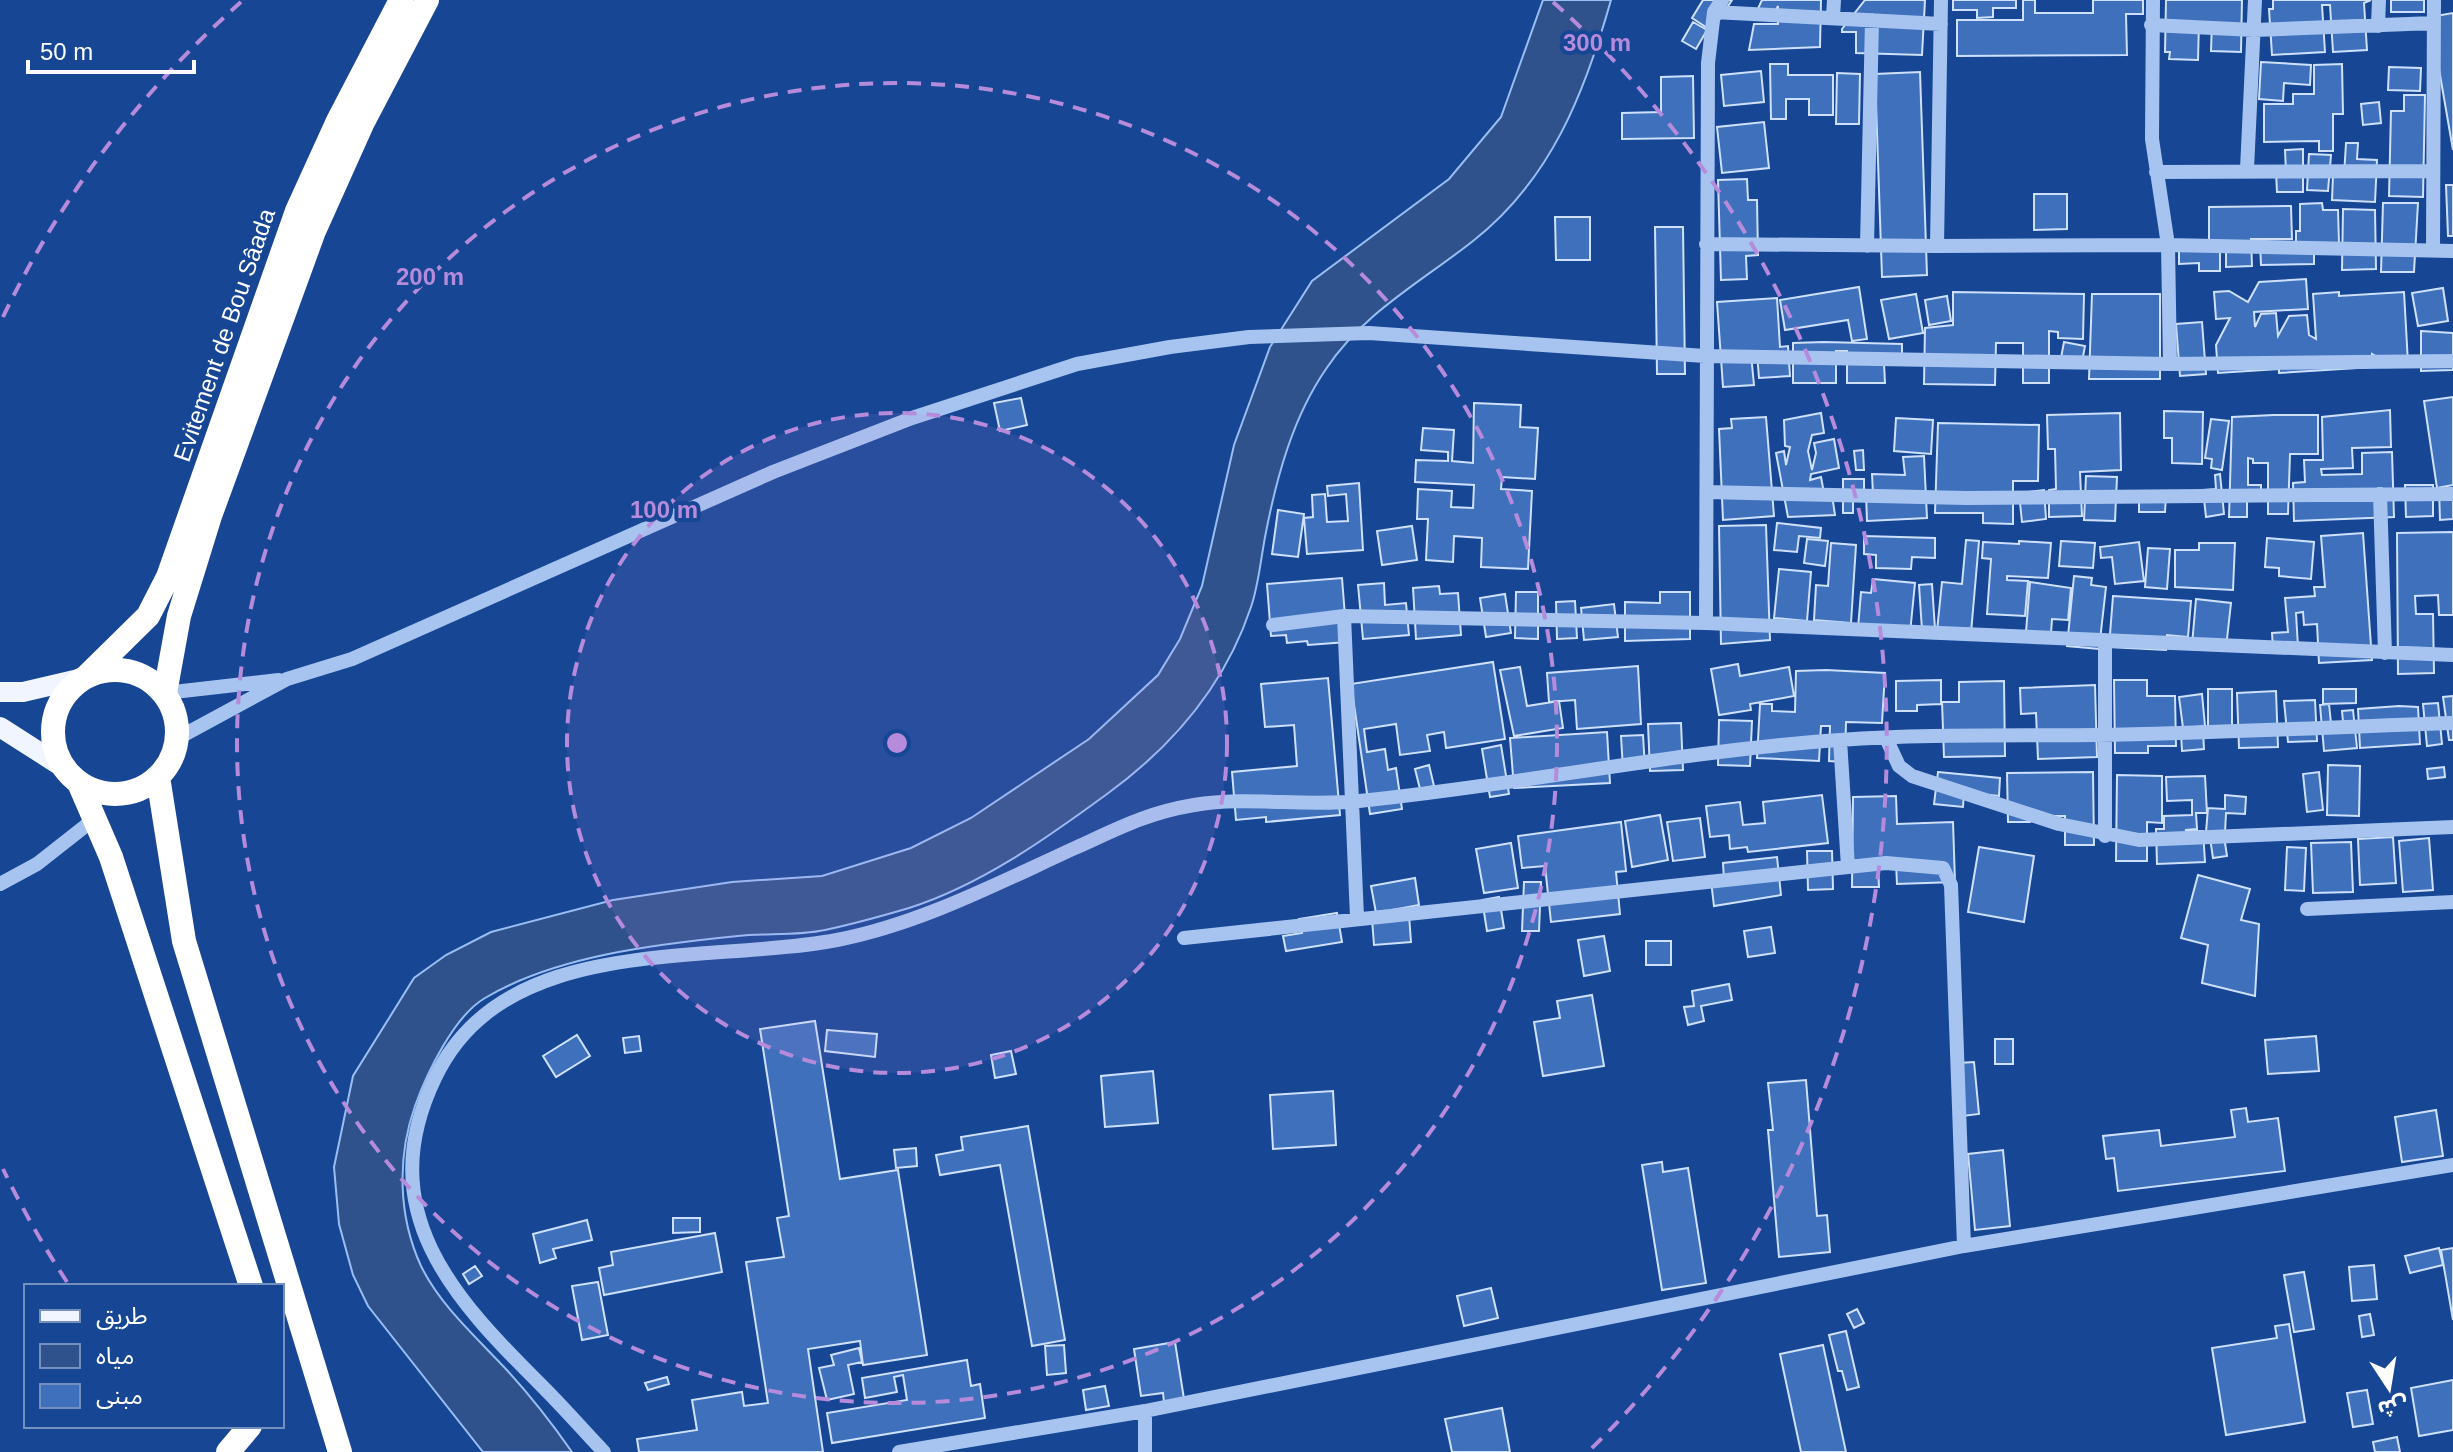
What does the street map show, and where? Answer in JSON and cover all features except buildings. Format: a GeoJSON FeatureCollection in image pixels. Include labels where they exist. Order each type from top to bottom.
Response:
{"type":"FeatureCollection","features":[{"type":"Feature","properties":{"kind":"highway","name":"Evitement de Bou Sâada"},"geometry":{"type":"LineString","coordinates":[[85,677],[148,616],[168,577],[297,211],[338,121],[401,0]]}},
{"type":"Feature","properties":{"kind":"highway","name":"Evitement de Bou Sâada"},"geometry":{"type":"LineString","coordinates":[[165,693],[179,616],[210,516],[314,231],[362,124],[427,0]]}},
{"type":"Feature","properties":{"kind":"highway"},"geometry":{"type":"LineString","coordinates":[[71,775],[98,792],[120,794],[141,789],[158,777],[172,759],[178,738],[176,714],[165,693],[131,671],[103,670],[85,677],[67,691],[57,709],[53,729],[55,749],[111,857],[250,1284]]}},
{"type":"Feature","properties":{"kind":"highway"},"geometry":{"type":"LineString","coordinates":[[158,777],[184,941],[336,1441],[356,1452]]}},
{"type":"Feature","properties":{"kind":"highway"},"geometry":{"type":"LineString","coordinates":[[228,1452],[248,1428]]}},
{"type":"Feature","properties":{"kind":"highway"},"geometry":{"type":"LineString","coordinates":[[254,1452],[261,1428]]}},
{"type":"Feature","properties":{"kind":"main road"},"geometry":{"type":"LineString","coordinates":[[0,692],[23,692],[85,677]]}},
{"type":"Feature","properties":{"kind":"main road"},"geometry":{"type":"LineString","coordinates":[[0,727],[71,775]]}},
{"type":"Feature","properties":{"kind":"street"},"geometry":{"type":"LineString","coordinates":[[1833,17],[1834,0]]}},
{"type":"Feature","properties":{"kind":"street"},"geometry":{"type":"LineString","coordinates":[[1937,246],[1941,0]]}},
{"type":"Feature","properties":{"kind":"street"},"geometry":{"type":"LineString","coordinates":[[2153,0],[2151,25],[2156,172],[2168,245],[2170,364]]}},
{"type":"Feature","properties":{"kind":"street"},"geometry":{"type":"LineString","coordinates":[[2247,169],[2255,0]]}},
{"type":"Feature","properties":{"kind":"street"},"geometry":{"type":"LineString","coordinates":[[2378,26],[2379,0]]}},
{"type":"Feature","properties":{"kind":"street"},"geometry":{"type":"LineString","coordinates":[[2433,251],[2434,0]]}},
{"type":"Feature","properties":{"kind":"street"},"geometry":{"type":"LineString","coordinates":[[1706,623],[1708,63],[1718,6],[1941,24]]}},
{"type":"Feature","properties":{"kind":"street"},"geometry":{"type":"LineString","coordinates":[[1867,246],[1872,20]]}},
{"type":"Feature","properties":{"kind":"street"},"geometry":{"type":"LineString","coordinates":[[2151,25],[2254,30],[2434,23]]}},
{"type":"Feature","properties":{"kind":"street"},"geometry":{"type":"LineString","coordinates":[[2156,172],[2247,169],[2433,171]]}},
{"type":"Feature","properties":{"kind":"street"},"geometry":{"type":"LineString","coordinates":[[1706,244],[2168,245],[2453,251]]}},
{"type":"Feature","properties":{"kind":"street"},"geometry":{"type":"LineString","coordinates":[[165,693],[287,679],[352,659],[773,472],[912,418],[1077,364],[1249,337],[1369,333],[1705,356],[2170,364],[2453,361]]}},
{"type":"Feature","properties":{"kind":"street"},"geometry":{"type":"LineString","coordinates":[[1708,492],[1966,498],[2453,494]]}},
{"type":"Feature","properties":{"kind":"street"},"geometry":{"type":"LineString","coordinates":[[2380,494],[2385,653]]}},
{"type":"Feature","properties":{"kind":"street"},"geometry":{"type":"LineString","coordinates":[[1344,616],[1357,917]]}},
{"type":"Feature","properties":{"kind":"street"},"geometry":{"type":"LineString","coordinates":[[1273,625],[1344,616],[1706,623],[2453,655]]}},
{"type":"Feature","properties":{"kind":"street"},"geometry":{"type":"LineString","coordinates":[[2105,641],[2105,836]]}},
{"type":"Feature","properties":{"kind":"street"},"geometry":{"type":"LineString","coordinates":[[178,738],[287,679]]}},
{"type":"Feature","properties":{"kind":"street"},"geometry":{"type":"LineString","coordinates":[[604,1452],[500,1346],[451,1286],[432,1256],[412,1200],[411,1160],[435,1077],[484,1012],[530,987],[586,967],[771,950],[888,928],[1009,878],[1132,820],[1167,810],[1234,801],[1354,802],[1728,750],[1840,740],[2453,723]]}},
{"type":"Feature","properties":{"kind":"street"},"geometry":{"type":"LineString","coordinates":[[1886,738],[1899,766],[1912,776],[1976,799],[2105,836],[2139,840],[2453,827]]}},
{"type":"Feature","properties":{"kind":"street"},"geometry":{"type":"LineString","coordinates":[[1840,740],[1848,867]]}},
{"type":"Feature","properties":{"kind":"street"},"geometry":{"type":"LineString","coordinates":[[0,884],[37,864],[93,820]]}},
{"type":"Feature","properties":{"kind":"street"},"geometry":{"type":"LineString","coordinates":[[1184,938],[1357,917],[1848,867],[1927,864],[1943,868],[1949,876],[1964,1246]]}},
{"type":"Feature","properties":{"kind":"street"},"geometry":{"type":"LineString","coordinates":[[2307,909],[2453,902]]}},
{"type":"Feature","properties":{"kind":"street"},"geometry":{"type":"LineString","coordinates":[[899,1452],[1145,1411],[1964,1246],[2453,1165]]}},
{"type":"Feature","properties":{"kind":"street"},"geometry":{"type":"LineString","coordinates":[[1145,1411],[1145,1452]]}},
{"type":"Feature","properties":{"kind":"water"},"geometry":{"type":"Polygon","coordinates":[[[1543,0],[1611,0],[1589,68],[1562,132],[1524,191],[1500,217],[1357,331],[1314,387],[1295,427],[1281,468],[1254,598],[1240,635],[1227,662],[1194,712],[1154,756],[1107,794],[1037,843],[962,887],[936,898],[825,930],[674,943],[574,962],[513,984],[485,998],[452,1031],[420,1093],[405,1145],[404,1207],[413,1247],[429,1280],[448,1307],[522,1387],[572,1452],[483,1452],[368,1306],[353,1275],[339,1224],[334,1167],[353,1076],[414,978],[446,955],[491,932],[613,900],[732,882],[822,876],[911,848],[971,818],[1089,739],[1158,675],[1180,639],[1202,586],[1234,445],[1270,347],[1312,281],[1449,179],[1501,117],[1543,0]]]}}]}
